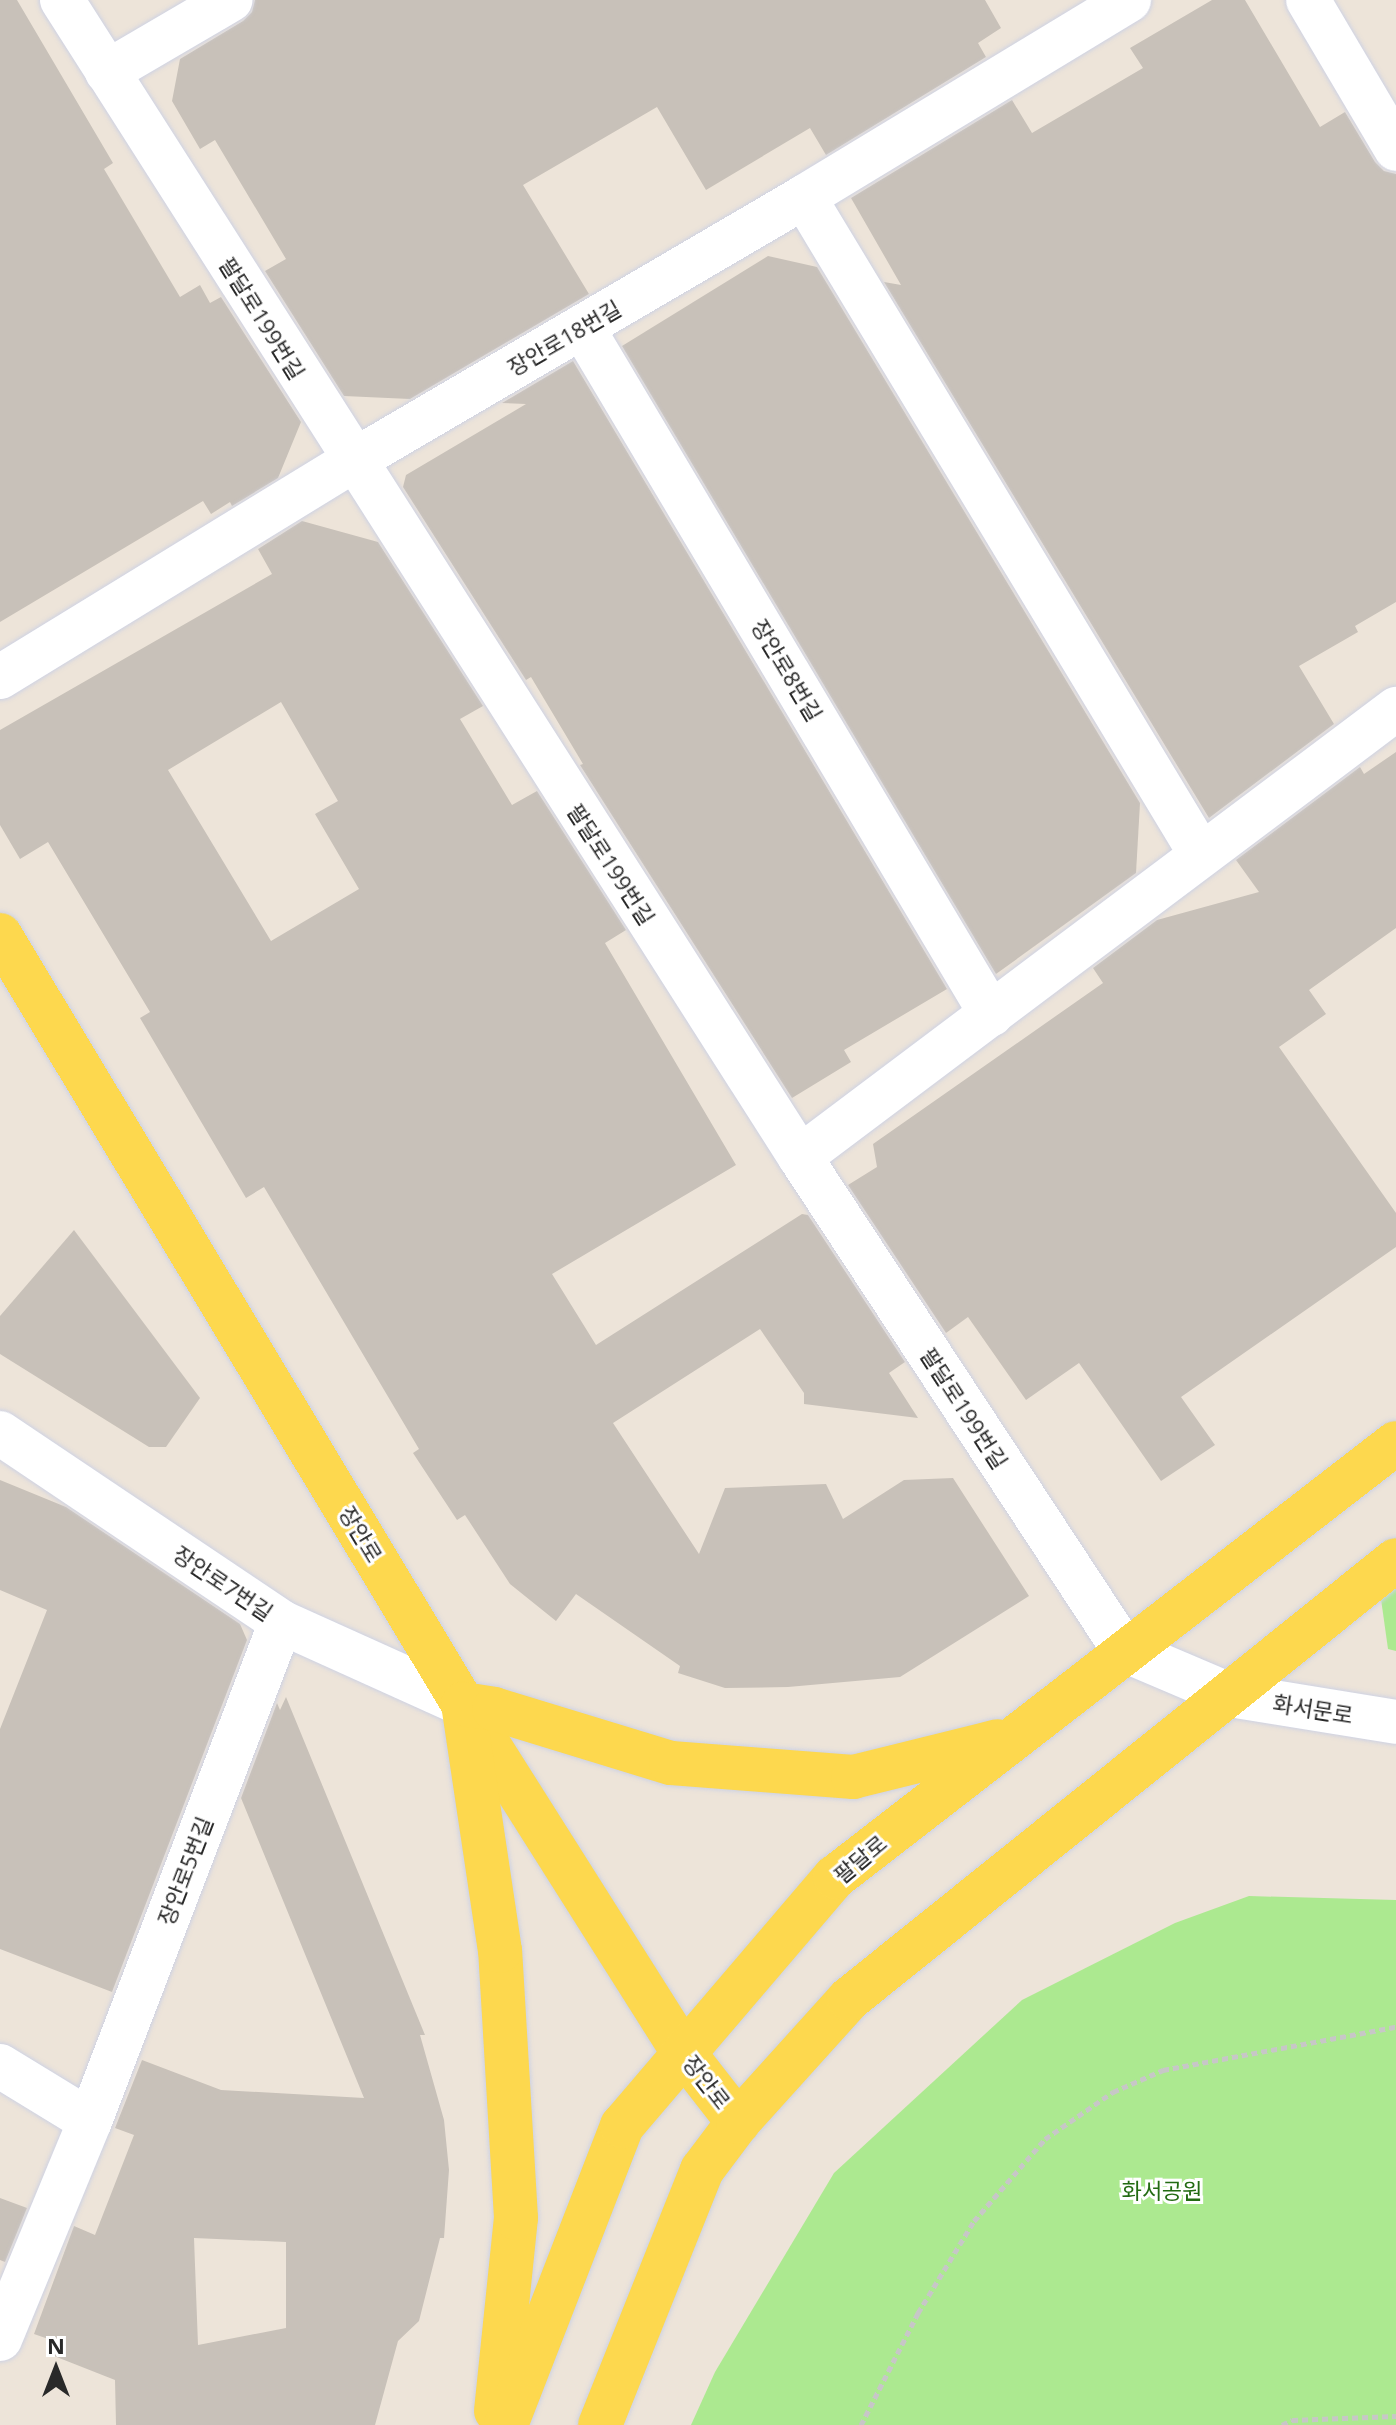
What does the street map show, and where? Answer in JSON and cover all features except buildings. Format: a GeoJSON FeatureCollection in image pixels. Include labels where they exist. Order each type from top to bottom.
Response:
{"type":"FeatureCollection","features":[{"type":"Feature","properties":{"kind":"main road","name":"장안로"},"geometry":{"type":"LineString","coordinates":[[0,935],[463,1704],[684,2053],[738,2122]]}},
{"type":"Feature","properties":{"kind":"main road","name":"팔달로"},"geometry":{"type":"LineString","coordinates":[[506,2425],[622,2126],[835,1877],[1124,1650],[1396,1443]]}},
{"type":"Feature","properties":{"kind":"main road"},"geometry":{"type":"LineString","coordinates":[[600,2425],[702,2170],[738,2122],[849,1999],[1396,1560]]}},
{"type":"Feature","properties":{"kind":"main road"},"geometry":{"type":"LineString","coordinates":[[494,2425],[516,2218],[500,1951],[463,1704],[494,1709],[671,1763],[853,1777],[1014,1737]]}},
{"type":"Feature","properties":{"kind":"street","name":"팔달로199번길"},"geometry":{"type":"LineString","coordinates":[[62,0],[353,461],[800,1157],[1124,1650]]}},
{"type":"Feature","properties":{"kind":"street"},"geometry":{"type":"LineString","coordinates":[[107,72],[230,0]]}},
{"type":"Feature","properties":{"kind":"street","name":"장안로18번길"},"geometry":{"type":"LineString","coordinates":[[0,677],[353,461],[804,197],[1129,0]]}},
{"type":"Feature","properties":{"kind":"street"},"geometry":{"type":"LineString","coordinates":[[1308,0],[1396,149]]}},
{"type":"Feature","properties":{"kind":"street"},"geometry":{"type":"LineString","coordinates":[[804,197],[1200,853]]}},
{"type":"Feature","properties":{"kind":"street","name":"장안로8번길"},"geometry":{"type":"LineString","coordinates":[[582,327],[991,1014]]}},
{"type":"Feature","properties":{"kind":"street"},"geometry":{"type":"LineString","coordinates":[[800,1157],[1200,853],[1396,709]]}},
{"type":"Feature","properties":{"kind":"street","name":"장안로7번길"},"geometry":{"type":"LineString","coordinates":[[0,1433],[281,1622],[463,1704]]}},
{"type":"Feature","properties":{"kind":"street","name":"장안로5번길"},"geometry":{"type":"LineString","coordinates":[[0,2339],[90,2121],[281,1622]]}},
{"type":"Feature","properties":{"kind":"street","name":"화서문로"},"geometry":{"type":"LineString","coordinates":[[1124,1650],[1230,1695],[1396,1722]]}},
{"type":"Feature","properties":{"kind":"street"},"geometry":{"type":"LineString","coordinates":[[0,2066],[90,2121]]}},
{"type":"Feature","properties":{"kind":"path"},"geometry":{"type":"LineString","coordinates":[[861,2425],[918,2313],[974,2221],[1045,2139],[1113,2092],[1163,2070],[1396,2027]]}},
{"type":"Feature","properties":{"kind":"path"},"geometry":{"type":"LineString","coordinates":[[1282,2425],[1292,2420],[1396,2416]]}},
{"type":"Feature","properties":{"kind":"green space"},"geometry":{"type":"Polygon","coordinates":[[[1396,1587],[1396,1651],[1388,1649],[1381,1599],[1396,1587]]]}},
{"type":"Feature","properties":{"kind":"green space","name":"화서공원"},"geometry":{"type":"Polygon","coordinates":[[[1249,1896],[1396,1900],[1396,2425],[691,2425],[715,2372],[834,2173],[1022,2000],[1175,1923],[1249,1896]]]}}]}
